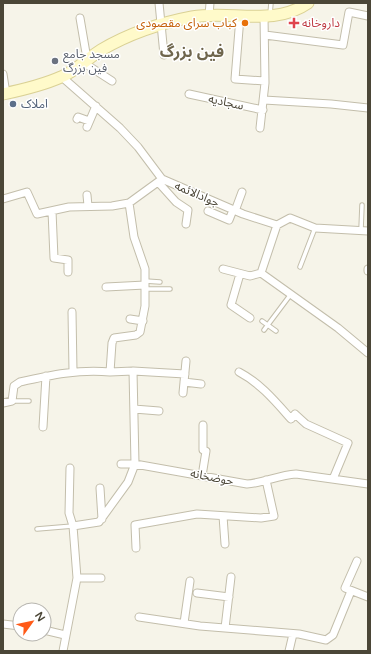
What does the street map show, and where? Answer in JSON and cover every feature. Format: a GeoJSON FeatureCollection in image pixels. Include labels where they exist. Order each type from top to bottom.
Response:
{"type":"FeatureCollection","features":[{"type":"Feature","properties":{"kind":"main road"},"geometry":{"type":"LineString","coordinates":[[4,94],[62,77],[100,50],[138,31],[162,24],[209,15],[240,17],[267,16],[298,9],[308,3]]}},
{"type":"Feature","properties":{"kind":"street"},"geometry":{"type":"LineString","coordinates":[[159,3],[164,55]]}},
{"type":"Feature","properties":{"kind":"street"},"geometry":{"type":"LineString","coordinates":[[209,15],[210,3]]}},
{"type":"Feature","properties":{"kind":"street"},"geometry":{"type":"LineString","coordinates":[[265,34],[343,45],[349,12],[368,16]]}},
{"type":"Feature","properties":{"kind":"street"},"geometry":{"type":"LineString","coordinates":[[260,128],[264,100],[265,34],[267,16]]}},
{"type":"Feature","properties":{"kind":"street"},"geometry":{"type":"LineString","coordinates":[[240,17],[235,79],[265,81]]}},
{"type":"Feature","properties":{"kind":"street"},"geometry":{"type":"LineString","coordinates":[[80,18],[86,61],[112,81]]}},
{"type":"Feature","properties":{"kind":"street"},"geometry":{"type":"LineString","coordinates":[[3,74],[4,94]]}},
{"type":"Feature","properties":{"kind":"street","name":"جوادالائمه"},"geometry":{"type":"LineString","coordinates":[[62,77],[96,106],[138,147],[160,181],[277,225]]}},
{"type":"Feature","properties":{"kind":"street","name":"سجادیه"},"geometry":{"type":"LineString","coordinates":[[189,94],[262,110]]}},
{"type":"Feature","properties":{"kind":"street"},"geometry":{"type":"LineString","coordinates":[[264,100],[368,108]]}},
{"type":"Feature","properties":{"kind":"street"},"geometry":{"type":"LineString","coordinates":[[77,119],[78,117],[88,124],[96,106]]}},
{"type":"Feature","properties":{"kind":"street"},"geometry":{"type":"LineString","coordinates":[[3,199],[27,192],[37,214],[88,206],[112,206],[129,203],[160,181],[176,202],[188,210],[186,224]]}},
{"type":"Feature","properties":{"kind":"street"},"geometry":{"type":"LineString","coordinates":[[208,211],[229,220],[242,192]]}},
{"type":"Feature","properties":{"kind":"street"},"geometry":{"type":"LineString","coordinates":[[87,195],[88,206]]}},
{"type":"Feature","properties":{"kind":"street"},"geometry":{"type":"LineString","coordinates":[[110,372],[112,343],[114,338],[136,335],[140,332],[146,306],[145,269],[134,237],[129,203]]}},
{"type":"Feature","properties":{"kind":"street"},"geometry":{"type":"LineString","coordinates":[[52,211],[54,258],[68,260],[68,272]]}},
{"type":"Feature","properties":{"kind":"street"},"geometry":{"type":"LineString","coordinates":[[261,273],[277,225],[290,218],[315,228],[365,231]]}},
{"type":"Feature","properties":{"kind":"street"},"geometry":{"type":"LineString","coordinates":[[223,269],[250,276],[261,273]]}},
{"type":"Feature","properties":{"kind":"street"},"geometry":{"type":"LineString","coordinates":[[261,273],[338,328],[368,354]]}},
{"type":"Feature","properties":{"kind":"street"},"geometry":{"type":"LineString","coordinates":[[240,274],[231,305],[250,318]]}},
{"type":"Feature","properties":{"kind":"street"},"geometry":{"type":"LineString","coordinates":[[106,287],[145,285]]}},
{"type":"Feature","properties":{"kind":"street"},"geometry":{"type":"LineString","coordinates":[[72,312],[73,371]]}},
{"type":"Feature","properties":{"kind":"street"},"geometry":{"type":"LineString","coordinates":[[130,319],[143,321]]}},
{"type":"Feature","properties":{"kind":"street"},"geometry":{"type":"LineString","coordinates":[[184,393],[186,361]]}},
{"type":"Feature","properties":{"kind":"street"},"geometry":{"type":"LineString","coordinates":[[3,403],[12,401],[14,386],[20,382],[73,371],[133,371],[185,374]]}},
{"type":"Feature","properties":{"kind":"street"},"geometry":{"type":"LineString","coordinates":[[73,526],[99,522],[102,520],[128,482],[135,464],[133,371]]}},
{"type":"Feature","properties":{"kind":"street"},"geometry":{"type":"LineString","coordinates":[[239,372],[262,388],[291,419],[295,414],[306,424],[348,443],[333,479]]}},
{"type":"Feature","properties":{"kind":"street"},"geometry":{"type":"LineString","coordinates":[[43,427],[46,376]]}},
{"type":"Feature","properties":{"kind":"street"},"geometry":{"type":"LineString","coordinates":[[184,382],[201,384]]}},
{"type":"Feature","properties":{"kind":"street"},"geometry":{"type":"LineString","coordinates":[[134,410],[159,411]]}},
{"type":"Feature","properties":{"kind":"street"},"geometry":{"type":"LineString","coordinates":[[202,476],[206,451],[203,450],[204,425]]}},
{"type":"Feature","properties":{"kind":"street","name":"حوضخانه"},"geometry":{"type":"LineString","coordinates":[[121,464],[135,464],[247,484],[256,484],[287,475],[368,484]]}},
{"type":"Feature","properties":{"kind":"street"},"geometry":{"type":"LineString","coordinates":[[63,651],[77,578],[73,526],[69,507],[70,468]]}},
{"type":"Feature","properties":{"kind":"street"},"geometry":{"type":"LineString","coordinates":[[136,548],[135,525],[197,514],[261,518],[274,516],[266,480]]}},
{"type":"Feature","properties":{"kind":"street"},"geometry":{"type":"LineString","coordinates":[[100,488],[102,520]]}},
{"type":"Feature","properties":{"kind":"street"},"geometry":{"type":"LineString","coordinates":[[223,516],[225,544]]}},
{"type":"Feature","properties":{"kind":"street"},"geometry":{"type":"LineString","coordinates":[[357,561],[345,588],[368,597]]}},
{"type":"Feature","properties":{"kind":"street"},"geometry":{"type":"LineString","coordinates":[[225,628],[231,577]]}},
{"type":"Feature","properties":{"kind":"street"},"geometry":{"type":"LineString","coordinates":[[77,578],[102,578]]}},
{"type":"Feature","properties":{"kind":"street"},"geometry":{"type":"LineString","coordinates":[[184,623],[190,581]]}},
{"type":"Feature","properties":{"kind":"street"},"geometry":{"type":"LineString","coordinates":[[139,617],[225,628],[305,635],[319,640],[326,640],[333,635],[351,591]]}},
{"type":"Feature","properties":{"kind":"street"},"geometry":{"type":"LineString","coordinates":[[197,593],[228,596]]}},
{"type":"Feature","properties":{"kind":"street"},"geometry":{"type":"LineString","coordinates":[[52,632],[65,635]]}},
{"type":"Feature","properties":{"kind":"street"},"geometry":{"type":"LineString","coordinates":[[289,651],[293,634]]}},
{"type":"Feature","properties":{"kind":"lane"},"geometry":{"type":"LineString","coordinates":[[267,16],[271,3]]}},
{"type":"Feature","properties":{"kind":"lane"},"geometry":{"type":"LineString","coordinates":[[362,205],[365,231]]}},
{"type":"Feature","properties":{"kind":"lane"},"geometry":{"type":"LineString","coordinates":[[300,267],[315,228]]}},
{"type":"Feature","properties":{"kind":"lane"},"geometry":{"type":"LineString","coordinates":[[145,285],[160,282]]}},
{"type":"Feature","properties":{"kind":"lane"},"geometry":{"type":"LineString","coordinates":[[145,285],[170,290]]}},
{"type":"Feature","properties":{"kind":"lane"},"geometry":{"type":"LineString","coordinates":[[264,330],[291,294]]}},
{"type":"Feature","properties":{"kind":"lane"},"geometry":{"type":"LineString","coordinates":[[262,321],[276,331]]}},
{"type":"Feature","properties":{"kind":"lane"},"geometry":{"type":"LineString","coordinates":[[12,401],[29,400]]}},
{"type":"Feature","properties":{"kind":"lane"},"geometry":{"type":"LineString","coordinates":[[37,530],[73,526]]}},
{"type":"Feature","properties":{"kind":"place","name":"کباب سرای مقصودی"},"geometry":{"type":"Point","coordinates":[245,23]}},
{"type":"Feature","properties":{"kind":"place","name":"داروخانه"},"geometry":{"type":"Point","coordinates":[294,23]}},
{"type":"Feature","properties":{"kind":"place","name":"مسجد جامع فین بزرگ"},"geometry":{"type":"Point","coordinates":[55,61]}},
{"type":"Feature","properties":{"kind":"place","name":"املاک"},"geometry":{"type":"Point","coordinates":[13,104]}},
{"type":"Feature","properties":{"kind":"district","name":"فین بزرگ"},"geometry":{"type":"Point","coordinates":[192,51]}}]}
